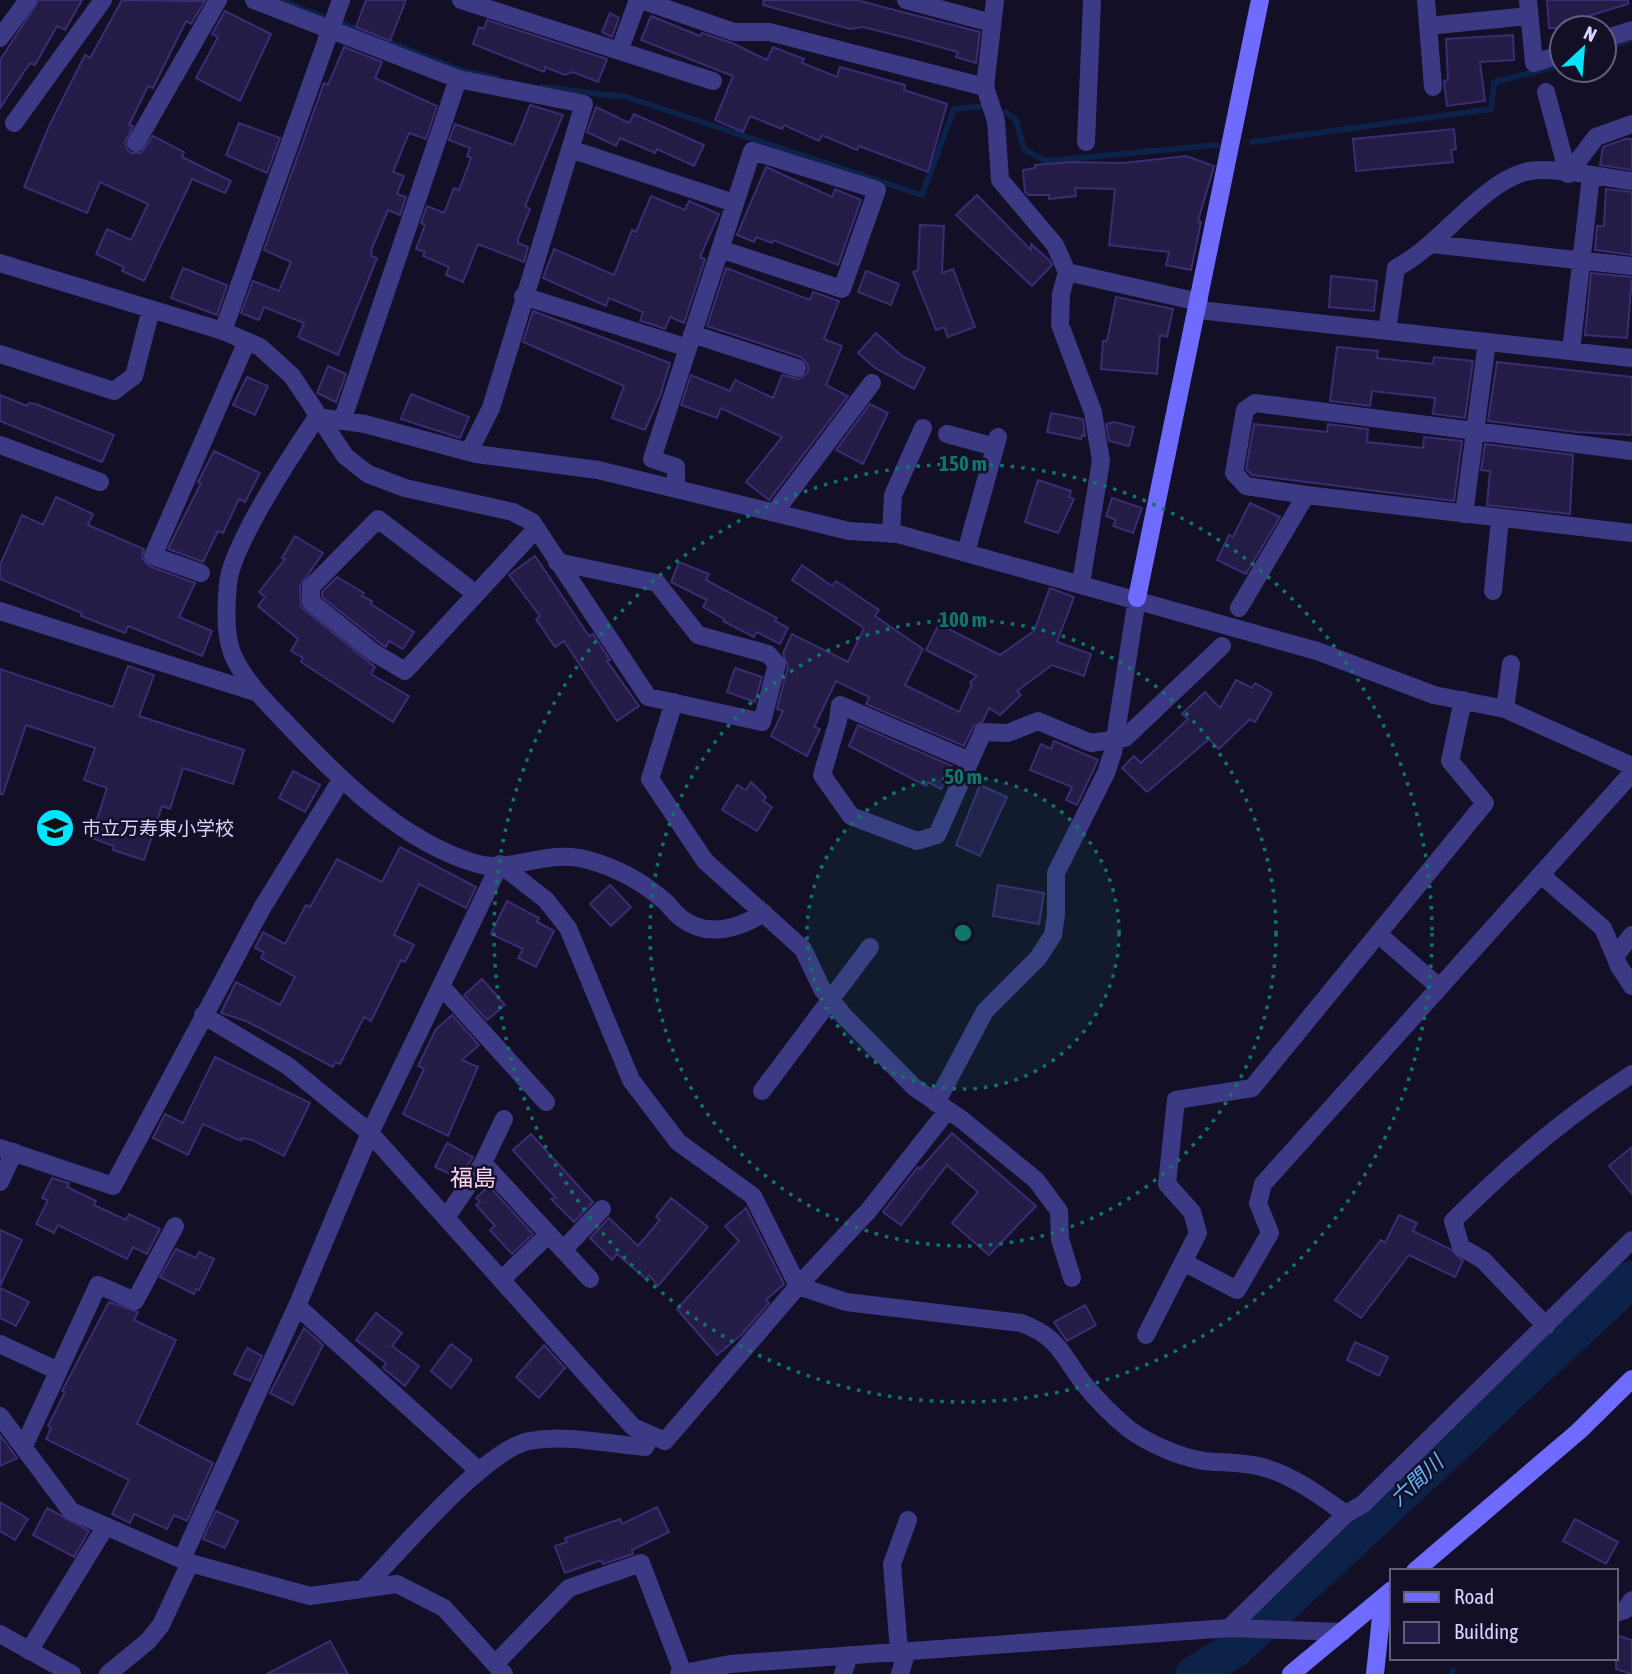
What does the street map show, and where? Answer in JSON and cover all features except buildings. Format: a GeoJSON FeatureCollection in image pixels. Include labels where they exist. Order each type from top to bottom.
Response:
{"type":"FeatureCollection","features":[{"type":"Feature","properties":{"kind":"street"},"geometry":{"type":"LineString","coordinates":[[0,38],[28,0]]}},
{"type":"Feature","properties":{"kind":"street"},"geometry":{"type":"LineString","coordinates":[[14,123],[103,0]]}},
{"type":"Feature","properties":{"kind":"street"},"geometry":{"type":"LineString","coordinates":[[136,143],[218,0]]}},
{"type":"Feature","properties":{"kind":"street"},"geometry":{"type":"LineString","coordinates":[[254,0],[458,79],[584,104],[523,296],[491,408],[470,452]]}},
{"type":"Feature","properties":{"kind":"street"},"geometry":{"type":"LineString","coordinates":[[223,331],[341,0]]}},
{"type":"Feature","properties":{"kind":"street"},"geometry":{"type":"LineString","coordinates":[[461,0],[713,81]]}},
{"type":"Feature","properties":{"kind":"street"},"geometry":{"type":"LineString","coordinates":[[620,49],[640,0],[734,32],[769,32],[985,87]]}},
{"type":"Feature","properties":{"kind":"street"},"geometry":{"type":"LineString","coordinates":[[906,0],[992,23]]}},
{"type":"Feature","properties":{"kind":"street"},"geometry":{"type":"LineString","coordinates":[[995,0],[985,87],[996,121],[1000,180],[1055,244],[1067,272],[1061,294],[1060,325],[1093,412],[1101,460],[1081,583]]}},
{"type":"Feature","properties":{"kind":"street"},"geometry":{"type":"LineString","coordinates":[[1086,142],[1092,0]]}},
{"type":"Feature","properties":{"kind":"street"},"geometry":{"type":"LineString","coordinates":[[203,1015],[288,1066],[370,1133],[633,1427],[665,1441],[798,1286],[869,1210],[942,1107],[985,1011],[1038,958],[1053,935],[1056,873],[1106,774],[1114,742],[1137,598],[1260,0]]}},
{"type":"Feature","properties":{"kind":"street"},"geometry":{"type":"LineString","coordinates":[[1426,0],[1433,87]]}},
{"type":"Feature","properties":{"kind":"street"},"geometry":{"type":"LineString","coordinates":[[1428,26],[1529,8],[1534,63],[1548,58]]}},
{"type":"Feature","properties":{"kind":"street"},"geometry":{"type":"LineString","coordinates":[[342,421],[458,79]]}},
{"type":"Feature","properties":{"kind":"street"},"geometry":{"type":"LineString","coordinates":[[1546,92],[1568,174]]}},
{"type":"Feature","properties":{"kind":"street"},"geometry":{"type":"LineString","coordinates":[[1568,174],[1596,137],[1632,124]]}},
{"type":"Feature","properties":{"kind":"street"},"geometry":{"type":"LineString","coordinates":[[570,149],[734,203]]}},
{"type":"Feature","properties":{"kind":"street"},"geometry":{"type":"LineString","coordinates":[[676,489],[676,467],[652,459],[752,151],[877,190],[842,289],[720,250]]}},
{"type":"Feature","properties":{"kind":"street"},"geometry":{"type":"LineString","coordinates":[[1387,331],[1396,268],[1416,257],[1485,196],[1524,172],[1546,170],[1632,181]]}},
{"type":"Feature","properties":{"kind":"street"},"geometry":{"type":"LineString","coordinates":[[1571,351],[1591,176]]}},
{"type":"Feature","properties":{"kind":"street"},"geometry":{"type":"LineString","coordinates":[[1431,244],[1632,266]]}},
{"type":"Feature","properties":{"kind":"street"},"geometry":{"type":"LineString","coordinates":[[0,262],[223,331],[260,346],[292,376],[345,456],[368,474],[405,488],[513,512],[532,523],[557,562],[648,697],[762,722],[778,664],[768,654],[698,635],[657,583],[557,562]]}},
{"type":"Feature","properties":{"kind":"street"},"geometry":{"type":"LineString","coordinates":[[1067,272],[1199,306],[1387,331],[1632,358]]}},
{"type":"Feature","properties":{"kind":"street"},"geometry":{"type":"LineString","coordinates":[[523,296],[797,368]]}},
{"type":"Feature","properties":{"kind":"street"},"geometry":{"type":"LineString","coordinates":[[0,354],[114,391],[134,376],[152,309]]}},
{"type":"Feature","properties":{"kind":"street"},"geometry":{"type":"LineString","coordinates":[[201,573],[153,556],[247,341]]}},
{"type":"Feature","properties":{"kind":"street"},"geometry":{"type":"LineString","coordinates":[[1464,514],[1487,342]]}},
{"type":"Feature","properties":{"kind":"street"},"geometry":{"type":"LineString","coordinates":[[774,513],[872,383]]}},
{"type":"Feature","properties":{"kind":"street"},"geometry":{"type":"LineString","coordinates":[[1632,451],[1255,403],[1245,410],[1234,473],[1246,486],[1632,533]]}},
{"type":"Feature","properties":{"kind":"street"},"geometry":{"type":"LineString","coordinates":[[317,417],[470,452],[598,470],[849,531],[891,534],[966,552],[1137,598],[1317,651],[1434,695],[1504,709],[1632,766]]}},
{"type":"Feature","properties":{"kind":"street"},"geometry":{"type":"LineString","coordinates":[[317,417],[296,448],[238,551],[228,582],[232,653],[258,693],[341,780],[411,834],[479,865],[573,855],[601,863],[637,881],[663,900],[681,919],[699,927],[722,930],[740,927],[764,913]]}},
{"type":"Feature","properties":{"kind":"street"},"geometry":{"type":"LineString","coordinates":[[891,534],[893,495],[923,428]]}},
{"type":"Feature","properties":{"kind":"street"},"geometry":{"type":"LineString","coordinates":[[947,434],[997,442],[966,552]]}},
{"type":"Feature","properties":{"kind":"street"},"geometry":{"type":"LineString","coordinates":[[0,445],[100,482]]}},
{"type":"Feature","properties":{"kind":"street"},"geometry":{"type":"LineString","coordinates":[[1239,608],[1306,495]]}},
{"type":"Feature","properties":{"kind":"street"},"geometry":{"type":"LineString","coordinates":[[1493,591],[1500,518]]}},
{"type":"Feature","properties":{"kind":"street"},"geometry":{"type":"LineString","coordinates":[[476,594],[378,519],[311,587],[311,602],[373,652],[405,671],[476,594],[536,528]]}},
{"type":"Feature","properties":{"kind":"street"},"geometry":{"type":"LineString","coordinates":[[0,611],[258,693]]}},
{"type":"Feature","properties":{"kind":"street"},"geometry":{"type":"LineString","coordinates":[[970,761],[840,705],[822,775],[851,817],[917,841],[937,835],[983,732],[1008,733],[1038,721],[1091,743],[1114,742],[1125,738],[1222,646]]}},
{"type":"Feature","properties":{"kind":"street"},"geometry":{"type":"LineString","coordinates":[[1504,709],[1511,664]]}},
{"type":"Feature","properties":{"kind":"street"},"geometry":{"type":"LineString","coordinates":[[1146,1335],[1198,1233],[1192,1212],[1167,1184],[1176,1100],[1252,1088],[1485,803],[1450,761],[1463,699]]}},
{"type":"Feature","properties":{"kind":"street"},"geometry":{"type":"LineString","coordinates":[[674,702],[650,779],[705,861],[803,949],[830,999],[914,1087],[1036,1180],[1059,1211],[1060,1238],[1072,1278]]}},
{"type":"Feature","properties":{"kind":"street"},"geometry":{"type":"LineString","coordinates":[[1185,1263],[1237,1290],[1270,1233],[1258,1203],[1263,1184],[1632,773]]}},
{"type":"Feature","properties":{"kind":"street"},"geometry":{"type":"LineString","coordinates":[[0,1182],[7,1150],[113,1186],[262,908],[341,780]]}},
{"type":"Feature","properties":{"kind":"street"},"geometry":{"type":"LineString","coordinates":[[108,1674],[148,1641],[161,1625],[370,1133],[500,864]]}},
{"type":"Feature","properties":{"kind":"street"},"geometry":{"type":"LineString","coordinates":[[500,864],[546,900],[568,928],[631,1080],[678,1142],[753,1196],[798,1286],[846,1303],[1021,1323],[1044,1331],[1057,1344],[1085,1385],[1131,1430],[1166,1449],[1200,1460],[1260,1466],[1276,1472],[1309,1488],[1346,1514]]}},
{"type":"Feature","properties":{"kind":"street"},"geometry":{"type":"LineString","coordinates":[[1541,875],[1603,928],[1632,986]]}},
{"type":"Feature","properties":{"kind":"street"},"geometry":{"type":"LineString","coordinates":[[1378,934],[1439,988]]}},
{"type":"Feature","properties":{"kind":"street"},"geometry":{"type":"LineString","coordinates":[[1615,956],[1632,935]]}},
{"type":"Feature","properties":{"kind":"street"},"geometry":{"type":"LineString","coordinates":[[762,1091],[870,947]]}},
{"type":"Feature","properties":{"kind":"street"},"geometry":{"type":"LineString","coordinates":[[441,986],[546,1102]]}},
{"type":"Feature","properties":{"kind":"street"},"geometry":{"type":"LineString","coordinates":[[1546,1326],[1483,1260],[1461,1247],[1452,1221],[1519,1158],[1580,1107],[1632,1074]]}},
{"type":"Feature","properties":{"kind":"street"},"geometry":{"type":"LineString","coordinates":[[446,1217],[483,1163],[503,1119]]}},
{"type":"Feature","properties":{"kind":"street"},"geometry":{"type":"LineString","coordinates":[[483,1163],[590,1279]]}},
{"type":"Feature","properties":{"kind":"street"},"geometry":{"type":"LineString","coordinates":[[563,1250],[602,1209]]}},
{"type":"Feature","properties":{"kind":"street"},"geometry":{"type":"LineString","coordinates":[[24,1446],[98,1285],[135,1301],[175,1226]]}},
{"type":"Feature","properties":{"kind":"street"},"geometry":{"type":"LineString","coordinates":[[502,1279],[549,1234]]}},
{"type":"Feature","properties":{"kind":"street"},"geometry":{"type":"LineString","coordinates":[[1234,1628],[1346,1514],[1363,1504],[1632,1240]]}},
{"type":"Feature","properties":{"kind":"street"},"geometry":{"type":"LineString","coordinates":[[297,1306],[478,1470]]}},
{"type":"Feature","properties":{"kind":"street"},"geometry":{"type":"LineString","coordinates":[[0,1344],[58,1371]]}},
{"type":"Feature","properties":{"kind":"street"},"geometry":{"type":"LineString","coordinates":[[1417,1569],[1579,1431],[1632,1379]]}},
{"type":"Feature","properties":{"kind":"street"},"geometry":{"type":"LineString","coordinates":[[0,1416],[71,1511],[186,1561],[310,1596],[397,1584],[444,1608],[500,1669],[569,1588],[641,1563],[681,1674],[849,1655],[1234,1628],[1343,1632]]}},
{"type":"Feature","properties":{"kind":"street"},"geometry":{"type":"LineString","coordinates":[[363,1589],[478,1470],[505,1450],[528,1441],[587,1439],[645,1447],[651,1435]]}},
{"type":"Feature","properties":{"kind":"street"},"geometry":{"type":"LineString","coordinates":[[900,1674],[903,1651],[892,1564],[908,1520]]}},
{"type":"Feature","properties":{"kind":"street"},"geometry":{"type":"LineString","coordinates":[[29,1651],[106,1526]]}},
{"type":"Feature","properties":{"kind":"street"},"geometry":{"type":"LineString","coordinates":[[1292,1674],[1389,1596]]}},
{"type":"Feature","properties":{"kind":"street"},"geometry":{"type":"LineString","coordinates":[[1376,1674],[1389,1596]]}},
{"type":"Feature","properties":{"kind":"street"},"geometry":{"type":"LineString","coordinates":[[0,1634],[72,1674]]}},
{"type":"Feature","properties":{"kind":"street"},"geometry":{"type":"LineString","coordinates":[[843,1674],[849,1655]]}},
{"type":"Feature","properties":{"kind":"waterway"},"geometry":{"type":"LineString","coordinates":[[280,0],[326,18]]}},
{"type":"Feature","properties":{"kind":"waterway"},"geometry":{"type":"LineString","coordinates":[[338,22],[463,71],[497,78]]}},
{"type":"Feature","properties":{"kind":"waterway"},"geometry":{"type":"LineString","coordinates":[[1618,44],[1632,39]]}},
{"type":"Feature","properties":{"kind":"waterway"},"geometry":{"type":"LineString","coordinates":[[1252,142],[1491,109],[1494,82],[1548,68]]}},
{"type":"Feature","properties":{"kind":"waterway"},"geometry":{"type":"LineString","coordinates":[[542,87],[626,97],[922,195],[954,109],[986,106]]}},
{"type":"Feature","properties":{"kind":"waterway"},"geometry":{"type":"LineString","coordinates":[[1005,112],[1016,120],[1024,149],[1046,161],[1217,145]]}},
{"type":"Feature","properties":{"kind":"waterway","name":"六間川"},"geometry":{"type":"LineString","coordinates":[[1194,1674],[1235,1649],[1632,1279]]}},
{"type":"Feature","properties":{"kind":"place","name":"市立万寿東小学校"},"geometry":{"type":"Point","coordinates":[55,828]}},
{"type":"Feature","properties":{"kind":"district","name":"福島"},"geometry":{"type":"Point","coordinates":[473,1178]}}]}
